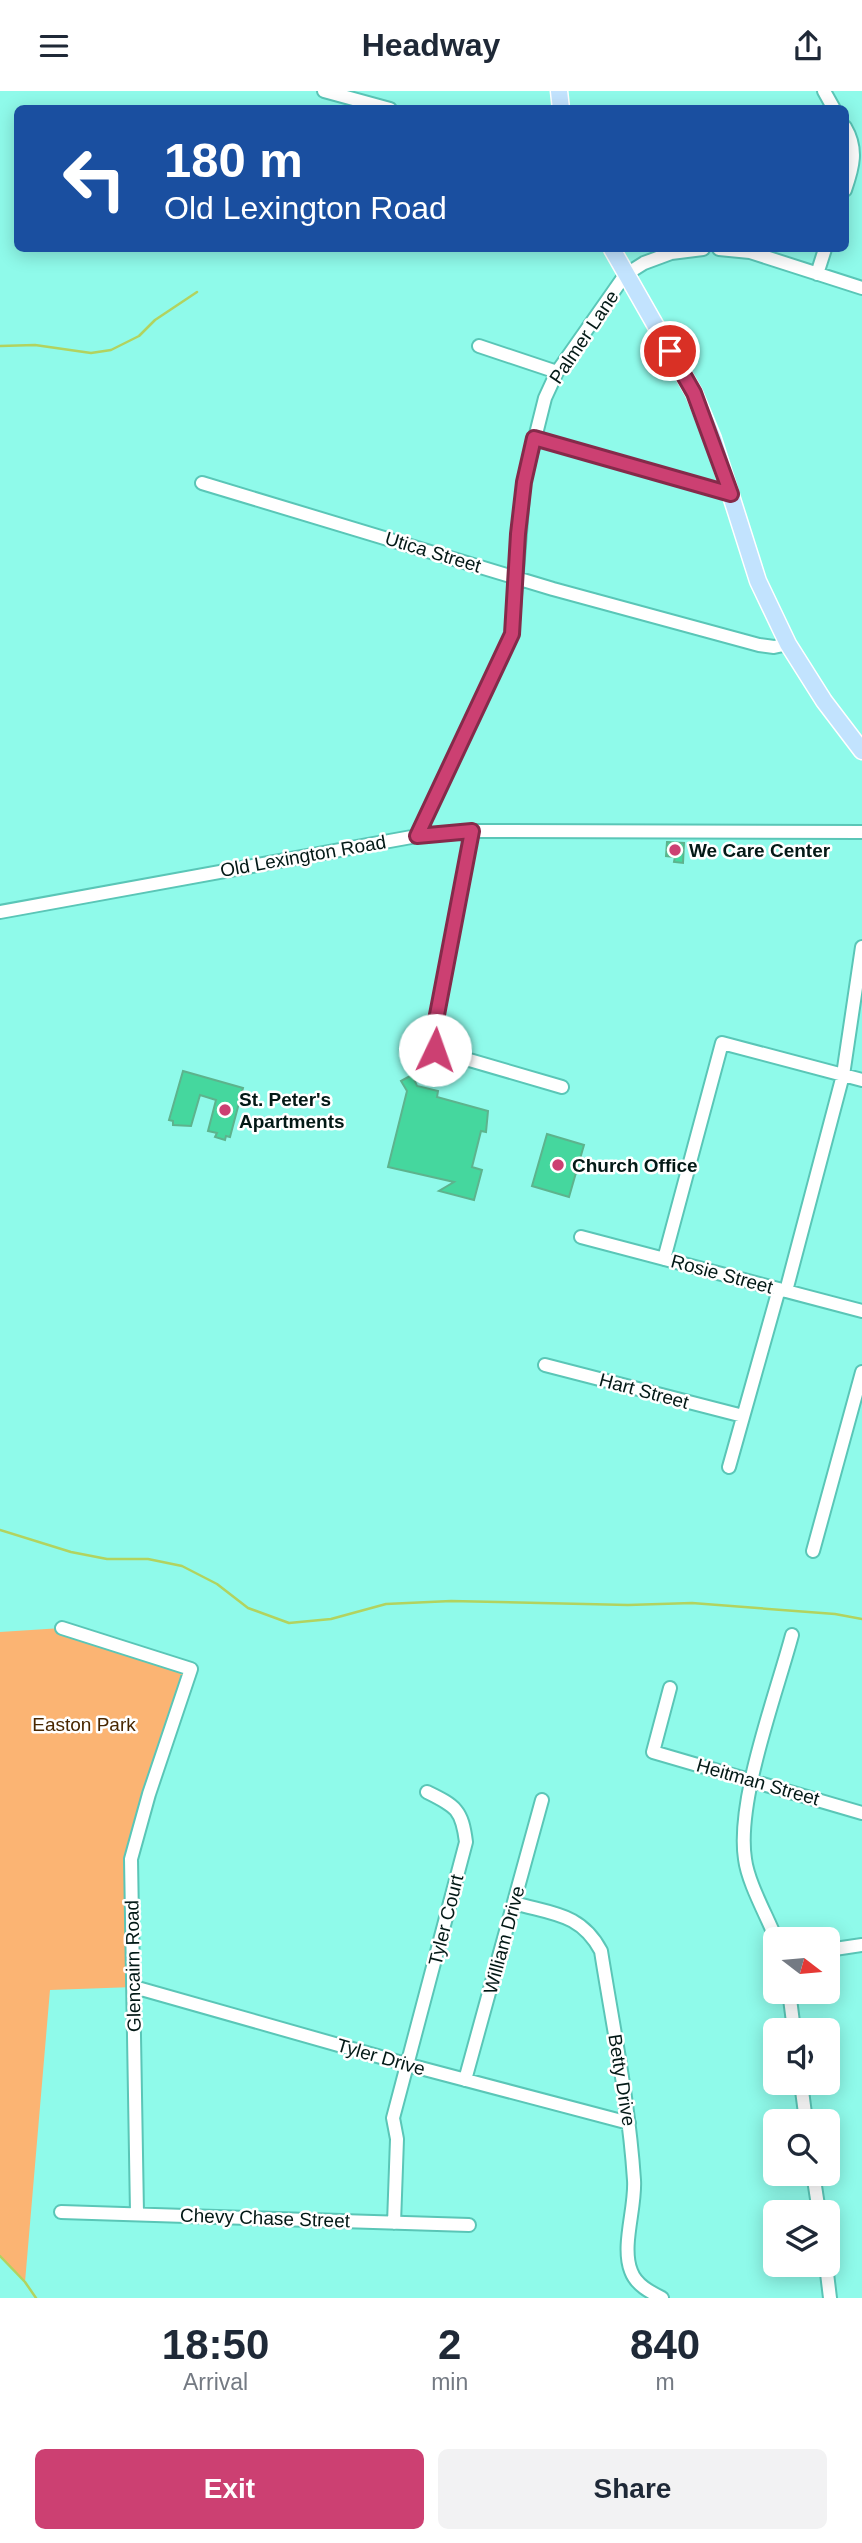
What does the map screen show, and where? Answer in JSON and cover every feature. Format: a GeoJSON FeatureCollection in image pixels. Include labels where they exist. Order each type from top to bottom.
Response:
{"type":"FeatureCollection","features":[{"type":"Feature","properties":{"kind":"main road"},"geometry":{"type":"LineString","coordinates":[[614,252],[694,393],[731,494],[758,581],[788,644],[824,701],[862,751]]}},
{"type":"Feature","properties":{"kind":"street"},"geometry":{"type":"LineString","coordinates":[[324,91],[375,105]]}},
{"type":"Feature","properties":{"kind":"street"},"geometry":{"type":"LineString","coordinates":[[849,134],[852,139],[854,164],[849,178]]}},
{"type":"Feature","properties":{"kind":"street","name":"Palmer Lane"},"geometry":{"type":"LineString","coordinates":[[417,836],[512,634],[524,482],[545,398],[556,372],[625,275],[644,263],[679,252]]}},
{"type":"Feature","properties":{"kind":"street"},"geometry":{"type":"LineString","coordinates":[[750,252],[862,288]]}},
{"type":"Feature","properties":{"kind":"street"},"geometry":{"type":"LineString","coordinates":[[817,274],[824,252]]}},
{"type":"Feature","properties":{"kind":"street"},"geometry":{"type":"LineString","coordinates":[[479,346],[556,372]]}},
{"type":"Feature","properties":{"kind":"street"},"geometry":{"type":"LineString","coordinates":[[534,438],[731,494]]}},
{"type":"Feature","properties":{"kind":"street","name":"Utica Street"},"geometry":{"type":"LineString","coordinates":[[202,483],[516,578],[759,645],[774,647],[788,644]]}},
{"type":"Feature","properties":{"kind":"street"},"geometry":{"type":"LineString","coordinates":[[472,831],[432,1041],[435,1050],[562,1087]]}},
{"type":"Feature","properties":{"kind":"street","name":"Old Lexington Road"},"geometry":{"type":"LineString","coordinates":[[0,912],[417,836],[472,831],[862,832]]}},
{"type":"Feature","properties":{"kind":"street"},"geometry":{"type":"LineString","coordinates":[[848,832],[862,839]]}},
{"type":"Feature","properties":{"kind":"street"},"geometry":{"type":"LineString","coordinates":[[729,1467],[844,1075],[862,947]]}},
{"type":"Feature","properties":{"kind":"street"},"geometry":{"type":"LineString","coordinates":[[664,1259],[722,1043],[862,1080]]}},
{"type":"Feature","properties":{"kind":"street","name":"Rosie Street"},"geometry":{"type":"LineString","coordinates":[[581,1237],[862,1311]]}},
{"type":"Feature","properties":{"kind":"street","name":"Hart Street"},"geometry":{"type":"LineString","coordinates":[[545,1365],[743,1416]]}},
{"type":"Feature","properties":{"kind":"street"},"geometry":{"type":"LineString","coordinates":[[813,1551],[862,1372]]}},
{"type":"Feature","properties":{"kind":"street","name":"Glencairn Road"},"geometry":{"type":"LineString","coordinates":[[62,1628],[191,1669],[149,1794],[131,1859],[137,2213]]}},
{"type":"Feature","properties":{"kind":"street"},"geometry":{"type":"LineString","coordinates":[[771,1927],[745,1863],[743,1837],[752,1779],[792,1635]]}},
{"type":"Feature","properties":{"kind":"street","name":"Heitman Street"},"geometry":{"type":"LineString","coordinates":[[670,1688],[653,1752],[862,1813]]}},
{"type":"Feature","properties":{"kind":"street","name":"Tyler Court"},"geometry":{"type":"LineString","coordinates":[[394,2223],[397,2139],[393,2118],[466,1842],[463,1819],[448,1803],[428,1792]]}},
{"type":"Feature","properties":{"kind":"street","name":"William Drive"},"geometry":{"type":"LineString","coordinates":[[465,2080],[542,1800]]}},
{"type":"Feature","properties":{"kind":"street","name":"Betty Drive"},"geometry":{"type":"LineString","coordinates":[[514,1903],[575,1920],[592,1933],[601,1951],[629,2123],[635,2184],[628,2249],[631,2271],[642,2287],[662,2298]]}},
{"type":"Feature","properties":{"kind":"street"},"geometry":{"type":"LineString","coordinates":[[840,1948],[862,1945]]}},
{"type":"Feature","properties":{"kind":"street","name":"Tyler Drive"},"geometry":{"type":"LineString","coordinates":[[134,1987],[409,2065],[629,2123]]}},
{"type":"Feature","properties":{"kind":"street","name":"Chevy Chase Street"},"geometry":{"type":"LineString","coordinates":[[61,2212],[469,2225]]}},
{"type":"Feature","properties":{"kind":"street"},"geometry":{"type":"LineString","coordinates":[[827,2277],[830,2298]]}},
{"type":"Feature","properties":{"kind":"green space","name":"Easton Park"},"geometry":{"type":"Polygon","coordinates":[[[62,1628],[191,1669],[131,1859],[134,1987],[50,1990],[25,2282],[0,2256],[0,1632],[62,1628]]]}},
{"type":"Feature","properties":{"kind":"building","name":"We Care Center"},"geometry":{"type":"Polygon","coordinates":[[[667,842],[684,843],[683,863],[674,862],[675,857],[666,856],[667,842]]]}},
{"type":"Feature","properties":{"kind":"building","name":"St. Peter's Apartments"},"geometry":{"type":"Polygon","coordinates":[[[183,1071],[243,1088],[230,1137],[226,1136],[225,1140],[215,1137],[217,1133],[208,1131],[216,1100],[200,1095],[191,1126],[173,1125],[173,1121],[169,1120],[183,1071]]]}},
{"type":"Feature","properties":{"kind":"building"},"geometry":{"type":"Polygon","coordinates":[[[412,1075],[417,1086],[438,1091],[437,1097],[488,1111],[486,1132],[481,1131],[472,1167],[482,1170],[474,1200],[439,1191],[454,1182],[388,1167],[407,1091],[401,1081],[412,1075]]]}},
{"type":"Feature","properties":{"kind":"building","name":"Church Office"},"geometry":{"type":"Polygon","coordinates":[[[547,1134],[584,1145],[569,1197],[532,1186],[547,1134]]]}},
{"type":"Feature","properties":{"kind":"waterway"},"geometry":{"type":"LineString","coordinates":[[0,346],[35,345],[91,353],[111,350],[139,336],[155,320],[197,292]]}},
{"type":"Feature","properties":{"kind":"waterway"},"geometry":{"type":"LineString","coordinates":[[0,1530],[71,1552],[107,1559],[148,1559],[182,1566],[217,1584],[248,1608],[289,1623],[331,1619],[386,1604],[451,1601],[628,1605],[692,1603],[835,1614],[862,1619]]}},
{"type":"Feature","properties":{"kind":"waterway"},"geometry":{"type":"LineString","coordinates":[[0,2256],[36,2298]]}},
{"type":"Feature","properties":{"kind":"place","name":"We Care Center"},"geometry":{"type":"Point","coordinates":[675,850]}},
{"type":"Feature","properties":{"kind":"place","name":"St. Peter's Apartments"},"geometry":{"type":"Point","coordinates":[225,1110]}},
{"type":"Feature","properties":{"kind":"place","name":"Church Office"},"geometry":{"type":"Point","coordinates":[558,1165]}},
{"type":"Feature","properties":{"kind":"route"},"geometry":{"type":"LineString","coordinates":[[435,1050],[432,1041],[472,831],[417,836],[512,634],[518,534],[524,482],[534,438],[731,494],[694,393],[670,351]]}}]}
